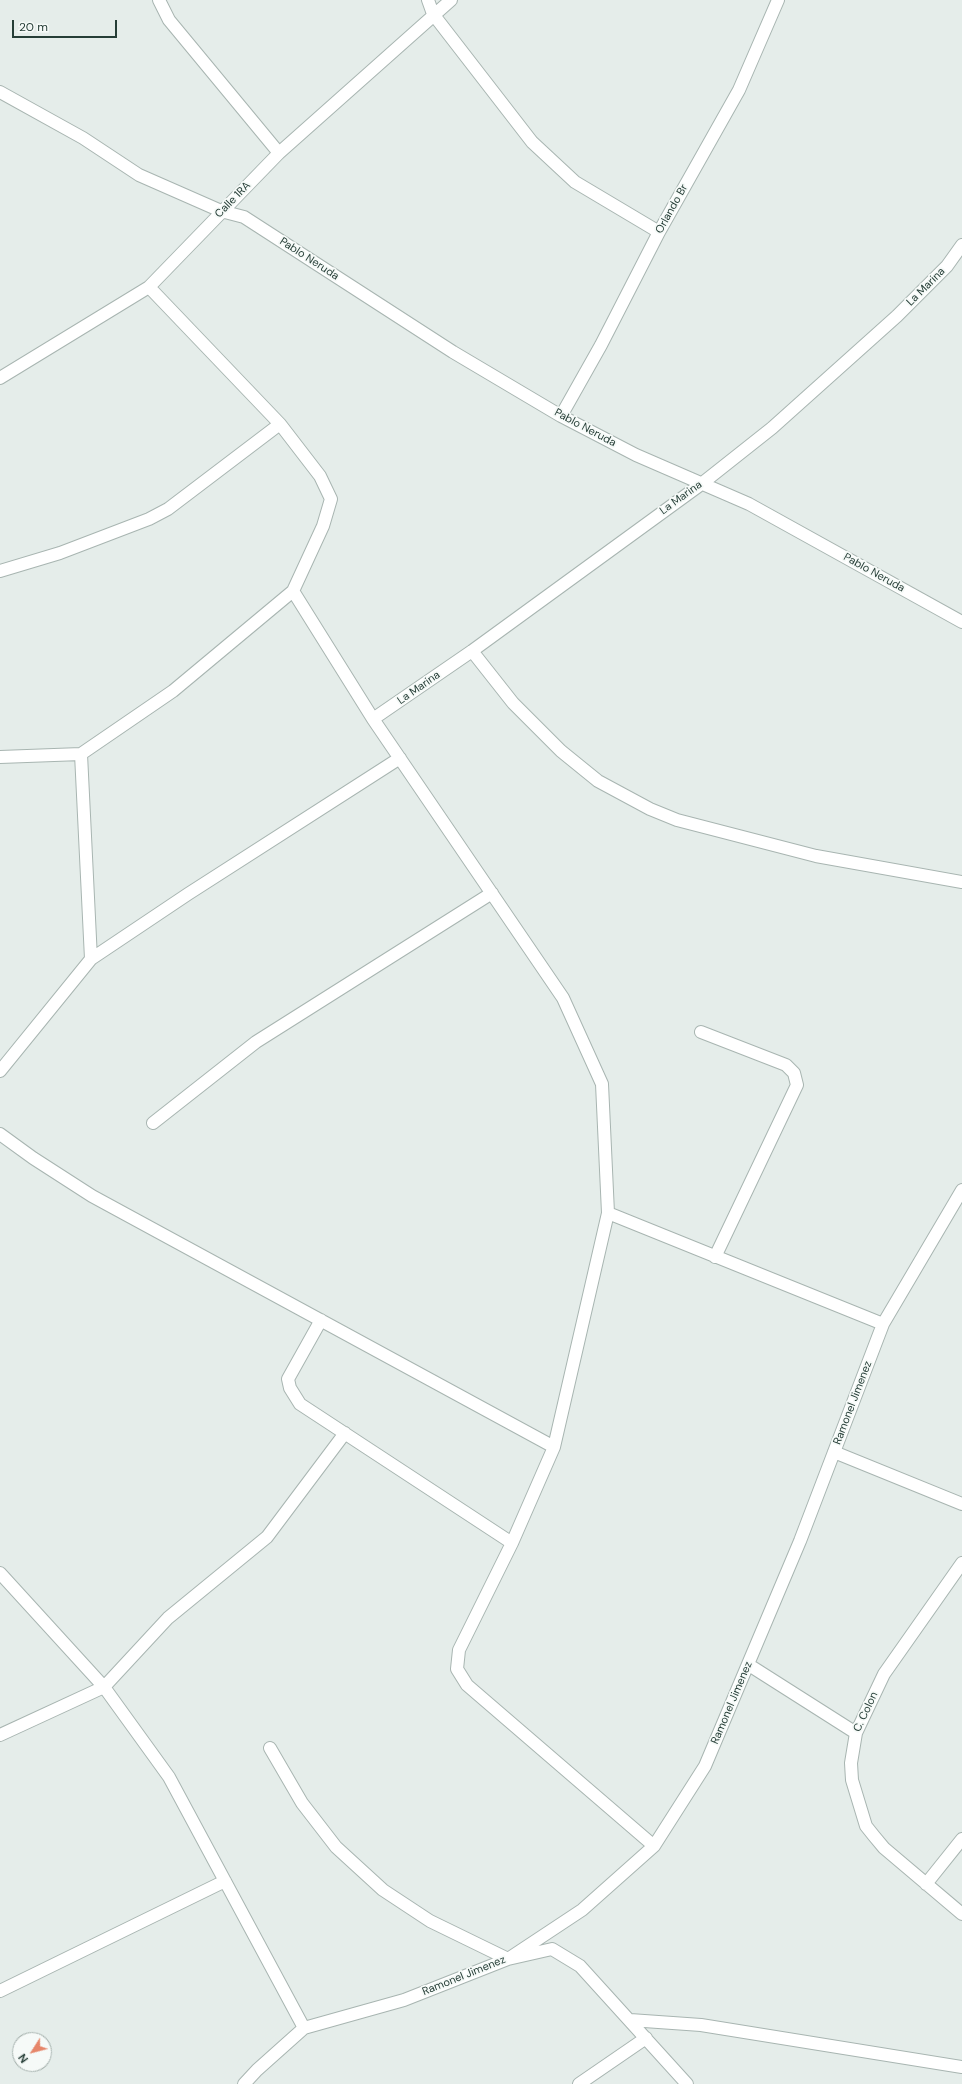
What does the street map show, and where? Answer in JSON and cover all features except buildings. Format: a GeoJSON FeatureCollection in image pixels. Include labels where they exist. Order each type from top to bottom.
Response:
{"type":"FeatureCollection","features":[{"type":"Feature","properties":{"kind":"street"},"geometry":{"type":"LineString","coordinates":[[159,0],[169,20],[279,153]]}},
{"type":"Feature","properties":{"kind":"street"},"geometry":{"type":"LineString","coordinates":[[428,0],[434,14],[532,142],[575,182],[659,232]]}},
{"type":"Feature","properties":{"kind":"street","name":"Calle 1RA"},"geometry":{"type":"LineString","coordinates":[[0,378],[149,287],[279,153],[451,0]]}},
{"type":"Feature","properties":{"kind":"street","name":"Orlando Br"},"geometry":{"type":"LineString","coordinates":[[561,416],[601,345],[659,232],[739,90],[778,0]]}},
{"type":"Feature","properties":{"kind":"street","name":"Pablo Neruda"},"geometry":{"type":"LineString","coordinates":[[0,92],[83,138],[139,175],[221,212],[244,217],[453,352],[561,416],[636,455],[700,485],[749,504],[962,622]]}},
{"type":"Feature","properties":{"kind":"street","name":"La Marina"},"geometry":{"type":"LineString","coordinates":[[373,719],[472,651],[700,485],[772,428],[897,316],[947,266],[962,245]]}},
{"type":"Feature","properties":{"kind":"street"},"geometry":{"type":"LineString","coordinates":[[0,757],[81,754],[173,691],[293,591],[323,526],[331,499],[320,476],[280,424],[149,287]]}},
{"type":"Feature","properties":{"kind":"street"},"geometry":{"type":"LineString","coordinates":[[0,571],[60,553],[149,519],[181,500],[280,424]]}},
{"type":"Feature","properties":{"kind":"street"},"geometry":{"type":"LineString","coordinates":[[293,591],[373,719],[563,998],[602,1084],[608,1213],[554,1447],[512,1543],[459,1650],[457,1669],[467,1685],[654,1846]]}},
{"type":"Feature","properties":{"kind":"street"},"geometry":{"type":"LineString","coordinates":[[472,651],[513,703],[561,751],[598,781],[650,809],[678,820],[816,856],[962,882]]}},
{"type":"Feature","properties":{"kind":"street"},"geometry":{"type":"LineString","coordinates":[[81,754],[91,959]]}},
{"type":"Feature","properties":{"kind":"street"},"geometry":{"type":"LineString","coordinates":[[0,1072],[91,959],[194,890],[400,758]]}},
{"type":"Feature","properties":{"kind":"street"},"geometry":{"type":"LineString","coordinates":[[153,1123],[256,1042],[492,893]]}},
{"type":"Feature","properties":{"kind":"street"},"geometry":{"type":"LineString","coordinates":[[702,1032],[786,1065],[794,1073],[797,1085],[715,1257]]}},
{"type":"Feature","properties":{"kind":"street"},"geometry":{"type":"LineString","coordinates":[[0,1134],[33,1158],[92,1196],[554,1447]]}},
{"type":"Feature","properties":{"kind":"street","name":"Ramonel Jimenez"},"geometry":{"type":"LineString","coordinates":[[304,2028],[404,2000],[508,1959],[582,1910],[654,1846],[705,1766],[748,1665],[834,1452],[883,1324],[962,1190]]}},
{"type":"Feature","properties":{"kind":"street"},"geometry":{"type":"LineString","coordinates":[[608,1213],[883,1324]]}},
{"type":"Feature","properties":{"kind":"street"},"geometry":{"type":"LineString","coordinates":[[321,1320],[288,1379],[290,1388],[300,1404],[512,1543]]}},
{"type":"Feature","properties":{"kind":"street"},"geometry":{"type":"LineString","coordinates":[[0,1735],[104,1687],[168,1618],[267,1537],[345,1434]]}},
{"type":"Feature","properties":{"kind":"street"},"geometry":{"type":"LineString","coordinates":[[834,1452],[962,1504]]}},
{"type":"Feature","properties":{"kind":"street","name":"C. Colon"},"geometry":{"type":"LineString","coordinates":[[962,1563],[884,1674],[856,1733],[851,1763],[852,1780],[866,1826],[884,1848],[962,1914]]}},
{"type":"Feature","properties":{"kind":"street"},"geometry":{"type":"LineString","coordinates":[[0,1574],[104,1687],[169,1777],[304,2028],[257,2070],[244,2084]]}},
{"type":"Feature","properties":{"kind":"street"},"geometry":{"type":"LineString","coordinates":[[748,1665],[856,1733]]}},
{"type":"Feature","properties":{"kind":"street"},"geometry":{"type":"LineString","coordinates":[[270,1748],[302,1803],[336,1847],[383,1890],[430,1921],[508,1959],[552,1949],[580,1966],[687,2084]]}},
{"type":"Feature","properties":{"kind":"street"},"geometry":{"type":"LineString","coordinates":[[926,1884],[962,1839]]}},
{"type":"Feature","properties":{"kind":"street"},"geometry":{"type":"LineString","coordinates":[[0,1991],[225,1881]]}},
{"type":"Feature","properties":{"kind":"street"},"geometry":{"type":"LineString","coordinates":[[630,2020],[701,2025],[962,2067]]}},
{"type":"Feature","properties":{"kind":"street"},"geometry":{"type":"LineString","coordinates":[[579,2084],[646,2038]]}}]}
